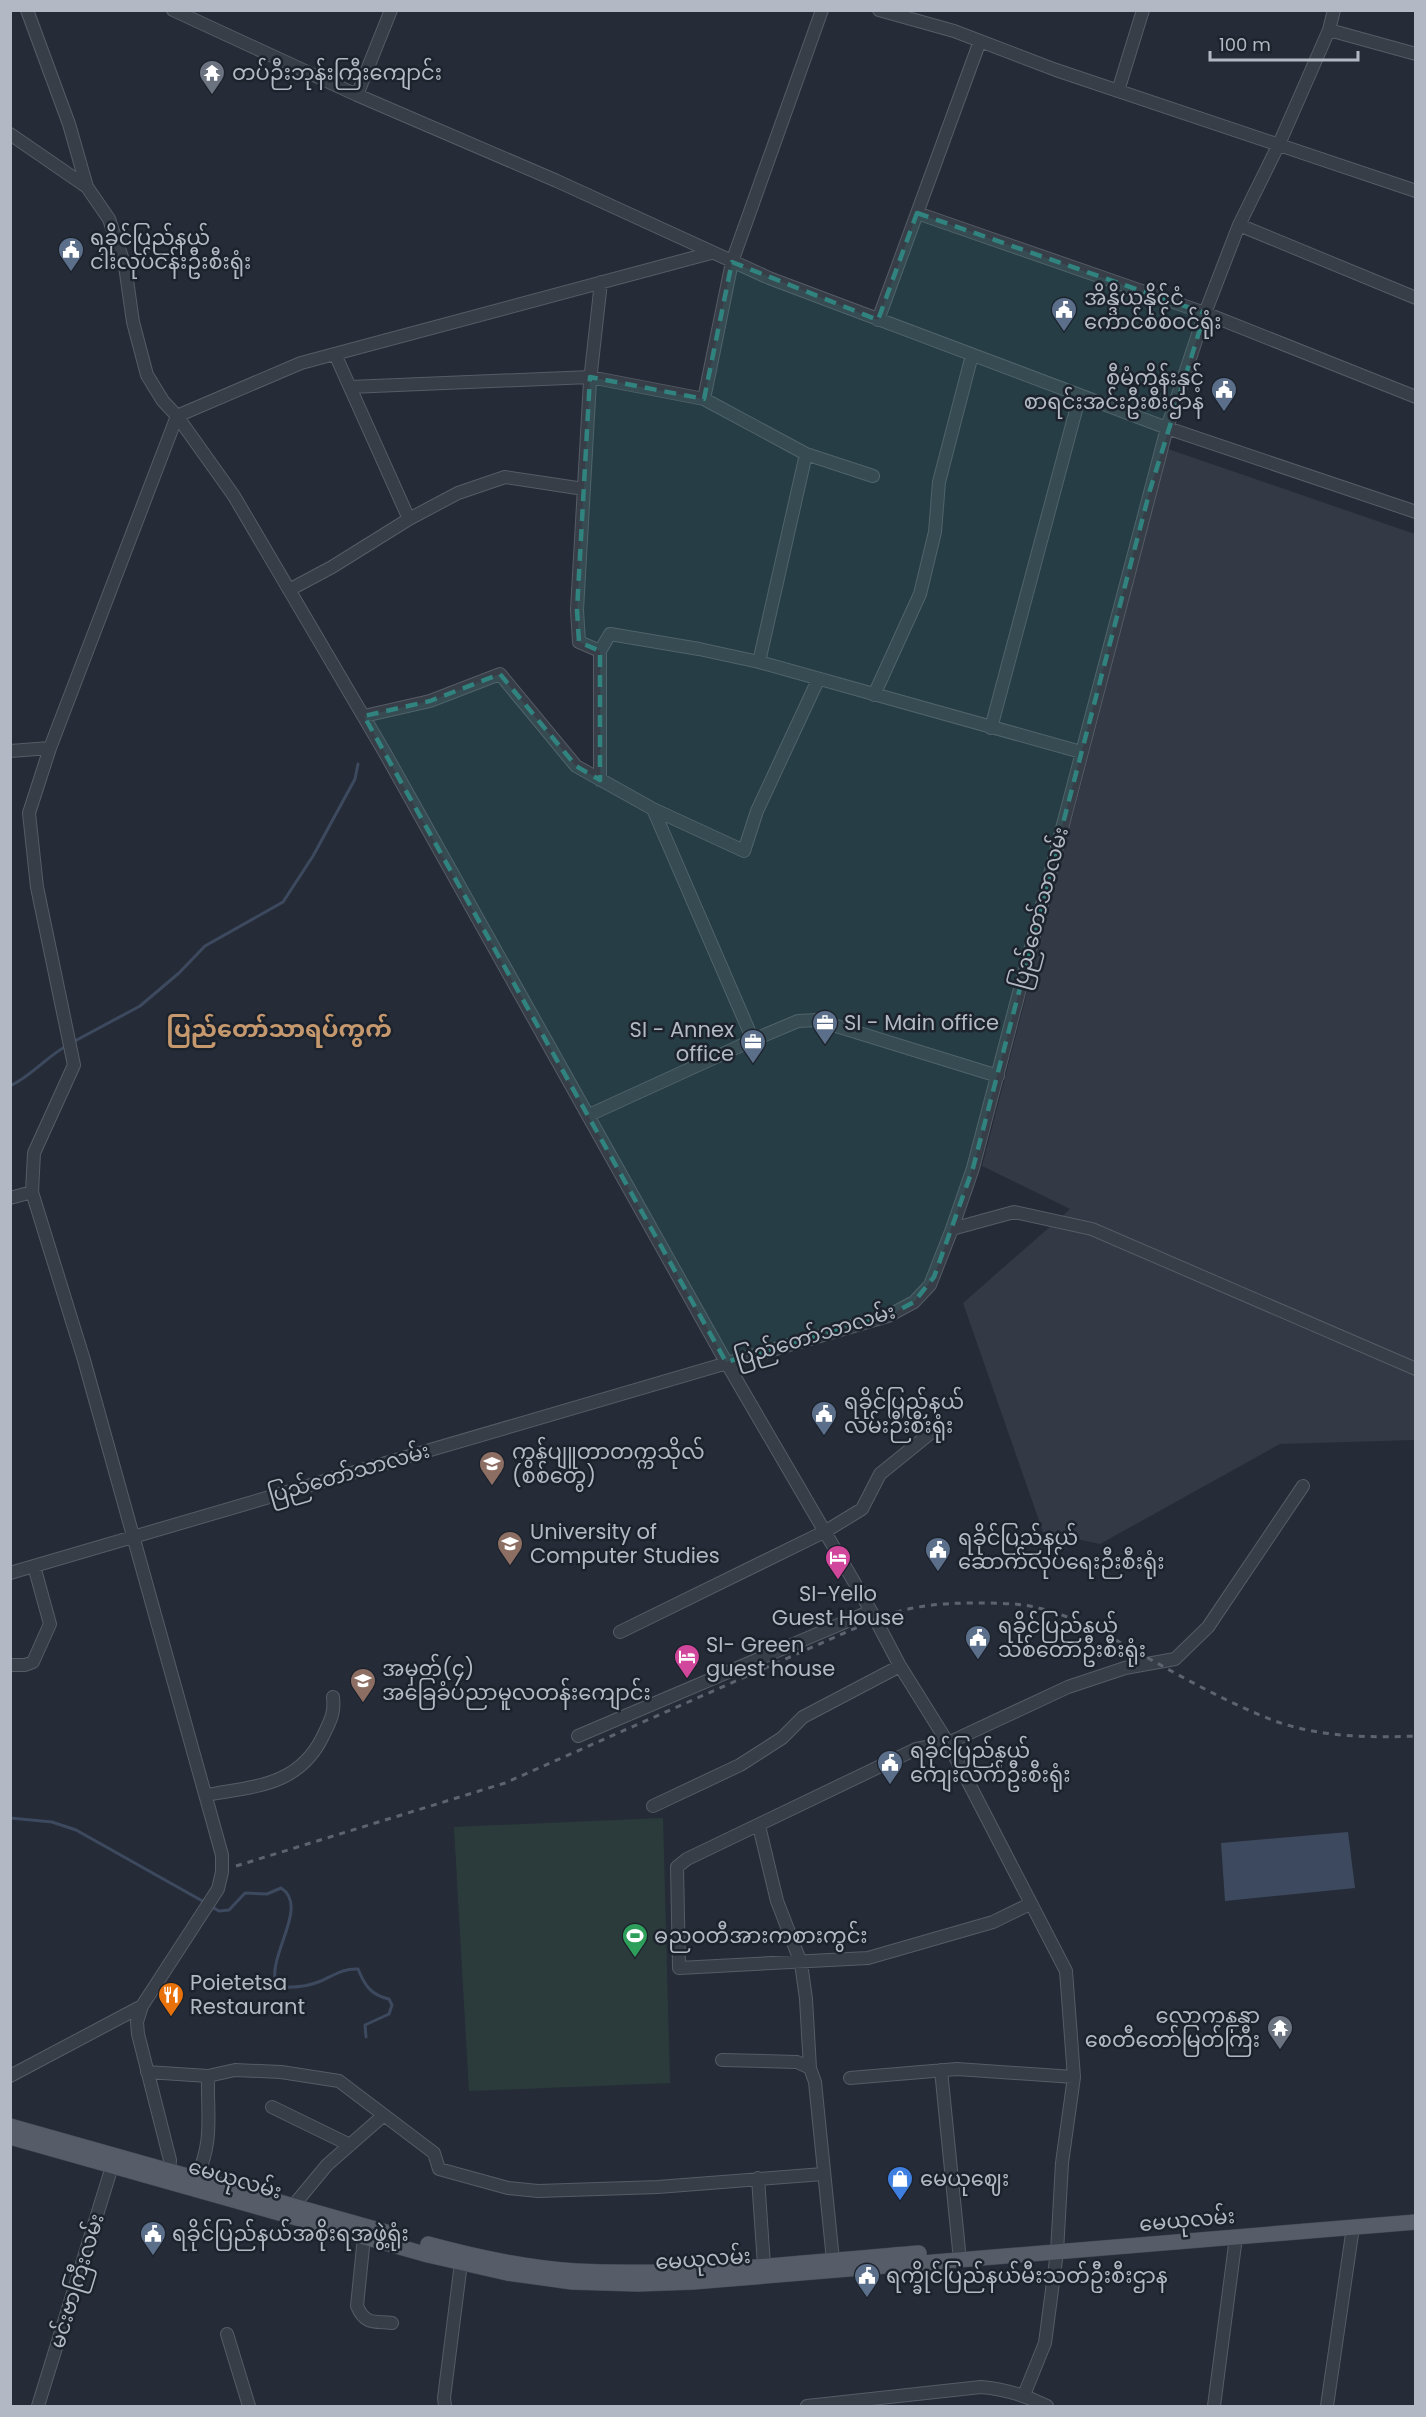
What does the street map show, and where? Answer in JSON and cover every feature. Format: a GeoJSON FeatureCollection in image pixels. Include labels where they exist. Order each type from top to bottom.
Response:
{"type":"FeatureCollection","features":[{"type":"Feature","properties":{"kind":"main road","name":"မေယုလမ်း"},"geometry":{"type":"LineString","coordinates":[[10,2126],[114,2161],[364,2237],[507,2273],[572,2282],[638,2284],[705,2281],[1416,2213]]}},
{"type":"Feature","properties":{"kind":"main road","name":"မေယုလမ်း"},"geometry":{"type":"LineString","coordinates":[[10,2138],[169,2171],[431,2245],[509,2263],[574,2271],[692,2271],[959,2250],[1236,2237],[1416,2222]]}},
{"type":"Feature","properties":{"kind":"street"},"geometry":{"type":"LineString","coordinates":[[27,10],[69,124],[87,187]]}},
{"type":"Feature","properties":{"kind":"street"},"geometry":{"type":"LineString","coordinates":[[173,10],[357,95],[556,181],[732,262],[878,320],[1167,428],[1416,512]]}},
{"type":"Feature","properties":{"kind":"street"},"geometry":{"type":"LineString","coordinates":[[357,95],[391,10]]}},
{"type":"Feature","properties":{"kind":"street"},"geometry":{"type":"LineString","coordinates":[[704,399],[732,262],[822,10]]}},
{"type":"Feature","properties":{"kind":"street"},"geometry":{"type":"LineString","coordinates":[[879,10],[954,32],[1118,91],[1416,191]]}},
{"type":"Feature","properties":{"kind":"street"},"geometry":{"type":"LineString","coordinates":[[1118,91],[1143,10]]}},
{"type":"Feature","properties":{"kind":"street","name":"ပြည်တော်သာလမ်း"},"geometry":{"type":"LineString","coordinates":[[10,1573],[902,1310],[914,1302],[930,1285],[972,1168],[998,1076],[1167,428],[1205,313],[1239,225],[1279,144],[1329,30],[1334,10]]}},
{"type":"Feature","properties":{"kind":"street"},"geometry":{"type":"LineString","coordinates":[[1329,30],[1416,54]]}},
{"type":"Feature","properties":{"kind":"street"},"geometry":{"type":"LineString","coordinates":[[878,320],[980,41]]}},
{"type":"Feature","properties":{"kind":"street"},"geometry":{"type":"LineString","coordinates":[[10,134],[87,187],[110,219],[125,266],[133,322],[147,375],[163,401],[177,416],[234,495],[363,716],[726,1362],[826,1531],[900,1666],[948,1743],[1066,1971],[1074,2077],[1062,2163],[1057,2247],[1045,2343],[1024,2395]]}},
{"type":"Feature","properties":{"kind":"street"},"geometry":{"type":"LineString","coordinates":[[917,213],[1205,313],[1416,397]]}},
{"type":"Feature","properties":{"kind":"street"},"geometry":{"type":"LineString","coordinates":[[1239,225],[1416,298]]}},
{"type":"Feature","properties":{"kind":"street"},"geometry":{"type":"LineString","coordinates":[[169,2171],[170,2160],[147,2072],[137,2022],[142,2006],[213,1898],[220,1881],[222,1855],[84,1360],[32,1192],[34,1154],[74,1065],[37,886],[29,813],[50,748],[177,416],[301,363],[711,253]]}},
{"type":"Feature","properties":{"kind":"street"},"geometry":{"type":"LineString","coordinates":[[600,651],[579,642],[577,610],[590,377],[601,282]]}},
{"type":"Feature","properties":{"kind":"street"},"geometry":{"type":"LineString","coordinates":[[335,354],[409,519]]}},
{"type":"Feature","properties":{"kind":"street"},"geometry":{"type":"LineString","coordinates":[[874,695],[920,594],[935,532],[939,482],[972,355]]}},
{"type":"Feature","properties":{"kind":"street"},"geometry":{"type":"LineString","coordinates":[[350,387],[590,377],[704,399],[806,454],[873,476]]}},
{"type":"Feature","properties":{"kind":"street"},"geometry":{"type":"LineString","coordinates":[[991,728],[1080,395]]}},
{"type":"Feature","properties":{"kind":"street"},"geometry":{"type":"LineString","coordinates":[[759,662],[806,454]]}},
{"type":"Feature","properties":{"kind":"street"},"geometry":{"type":"LineString","coordinates":[[290,590],[357,553],[409,519],[458,493],[504,477],[584,489]]}},
{"type":"Feature","properties":{"kind":"street"},"geometry":{"type":"LineString","coordinates":[[600,780],[600,651],[610,634],[759,662],[1081,752]]}},
{"type":"Feature","properties":{"kind":"street"},"geometry":{"type":"LineString","coordinates":[[363,716],[430,701],[500,674],[576,766],[653,809],[744,851],[757,811],[818,680]]}},
{"type":"Feature","properties":{"kind":"street"},"geometry":{"type":"LineString","coordinates":[[10,750],[50,748]]}},
{"type":"Feature","properties":{"kind":"street"},"geometry":{"type":"LineString","coordinates":[[653,809],[753,1040]]}},
{"type":"Feature","properties":{"kind":"street"},"geometry":{"type":"LineString","coordinates":[[589,1115],[798,1021],[817,1020],[998,1076]]}},
{"type":"Feature","properties":{"kind":"street"},"geometry":{"type":"LineString","coordinates":[[10,1198],[32,1192]]}},
{"type":"Feature","properties":{"kind":"street"},"geometry":{"type":"LineString","coordinates":[[952,1229],[1014,1212],[1092,1229],[1416,1369]]}},
{"type":"Feature","properties":{"kind":"street"},"geometry":{"type":"LineString","coordinates":[[620,1632],[826,1531],[862,1509],[880,1474],[933,1431]]}},
{"type":"Feature","properties":{"kind":"street"},"geometry":{"type":"LineString","coordinates":[[1030,1904],[993,1922],[868,1958],[679,1968],[677,1867],[687,1859],[916,1749],[948,1743],[1068,1687],[1125,1668],[1175,1659],[1208,1627],[1303,1486]]}},
{"type":"Feature","properties":{"kind":"street"},"geometry":{"type":"LineString","coordinates":[[10,1665],[25,1665],[33,1662],[50,1624],[34,1566]]}},
{"type":"Feature","properties":{"kind":"street"},"geometry":{"type":"LineString","coordinates":[[578,1736],[871,1611]]}},
{"type":"Feature","properties":{"kind":"street"},"geometry":{"type":"LineString","coordinates":[[653,1806],[740,1765],[782,1738],[804,1717],[900,1666]]}},
{"type":"Feature","properties":{"kind":"street"},"geometry":{"type":"LineString","coordinates":[[207,1795],[270,1783],[293,1773],[317,1748],[335,1712],[333,1697]]}},
{"type":"Feature","properties":{"kind":"street"},"geometry":{"type":"LineString","coordinates":[[759,1826],[777,1901],[801,1963],[806,1999],[810,2068],[815,2082],[833,2260]]}},
{"type":"Feature","properties":{"kind":"street"},"geometry":{"type":"LineString","coordinates":[[10,2076],[142,2006]]}},
{"type":"Feature","properties":{"kind":"street"},"geometry":{"type":"LineString","coordinates":[[722,2060],[797,2062],[810,2068]]}},
{"type":"Feature","properties":{"kind":"street"},"geometry":{"type":"LineString","coordinates":[[850,2078],[957,2069],[1074,2077]]}},
{"type":"Feature","properties":{"kind":"street"},"geometry":{"type":"LineString","coordinates":[[147,2072],[208,2076],[235,2070],[281,2072],[339,2081],[434,2153],[439,2169],[508,2188],[538,2191],[658,2187],[823,2174]]}},
{"type":"Feature","properties":{"kind":"street"},"geometry":{"type":"LineString","coordinates":[[941,2070],[959,2250]]}},
{"type":"Feature","properties":{"kind":"street"},"geometry":{"type":"LineString","coordinates":[[196,2178],[206,2156],[209,2138],[208,2076]]}},
{"type":"Feature","properties":{"kind":"street"},"geometry":{"type":"LineString","coordinates":[[272,2107],[350,2145]]}},
{"type":"Feature","properties":{"kind":"street"},"geometry":{"type":"LineString","coordinates":[[293,2206],[327,2165],[384,2115]]}},
{"type":"Feature","properties":{"kind":"street","name":"မင်းဗာကြီးလမ်း"},"geometry":{"type":"LineString","coordinates":[[38,2406],[114,2161]]}},
{"type":"Feature","properties":{"kind":"street"},"geometry":{"type":"LineString","coordinates":[[758,2178],[764,2265]]}},
{"type":"Feature","properties":{"kind":"street"},"geometry":{"type":"LineString","coordinates":[[1327,2406],[1353,2227]]}},
{"type":"Feature","properties":{"kind":"street"},"geometry":{"type":"LineString","coordinates":[[364,2237],[357,2306],[361,2316],[367,2320],[392,2323]]}},
{"type":"Feature","properties":{"kind":"street"},"geometry":{"type":"LineString","coordinates":[[1214,2406],[1236,2237]]}},
{"type":"Feature","properties":{"kind":"street"},"geometry":{"type":"LineString","coordinates":[[445,2406],[444,2398],[461,2262]]}},
{"type":"Feature","properties":{"kind":"street"},"geometry":{"type":"LineString","coordinates":[[227,2334],[249,2406]]}},
{"type":"Feature","properties":{"kind":"street"},"geometry":{"type":"LineString","coordinates":[[807,2406],[981,2387],[1004,2389],[1047,2406]]}},
{"type":"Feature","properties":{"kind":"highlighted area"},"geometry":{"type":"Polygon","coordinates":[[[917,213],[1205,313],[1150,490],[973,1168],[934,1277],[914,1302],[888,1316],[726,1362],[364,716],[430,701],[500,674],[576,766],[600,780],[600,651],[579,642],[577,610],[590,377],[704,399],[732,262],[878,320],[917,213]]]}},
{"type":"Feature","properties":{"kind":"shaded area"},"geometry":{"type":"Polygon","coordinates":[[[1168,449],[1415,534],[1415,1440],[1280,1444],[1100,1544],[1043,1532],[963,1303],[1070,1209],[982,1166],[1168,449]]]}},
{"type":"Feature","properties":{"kind":"shaded area"},"geometry":{"type":"Polygon","coordinates":[[[663,1818],[670,2083],[469,2091],[454,1827],[663,1818]]]}},
{"type":"Feature","properties":{"kind":"water"},"geometry":{"type":"Polygon","coordinates":[[[1348,1832],[1355,1888],[1225,1901],[1221,1843],[1348,1832]]]}},
{"type":"Feature","properties":{"kind":"waterway"},"geometry":{"type":"LineString","coordinates":[[73,1042],[140,1006],[179,973],[205,946],[283,902],[313,856],[355,779],[358,764]]}},
{"type":"Feature","properties":{"kind":"waterway"},"geometry":{"type":"LineString","coordinates":[[10,1086],[68,1045]]}},
{"type":"Feature","properties":{"kind":"waterway"},"geometry":{"type":"LineString","coordinates":[[10,1818],[52,1822],[76,1830],[206,1903]]}},
{"type":"Feature","properties":{"kind":"waterway"},"geometry":{"type":"LineString","coordinates":[[212,1907],[219,1911],[229,1910],[245,1893],[267,1894],[281,1888],[289,1897],[291,1907],[276,1962],[277,1987],[310,1985],[344,1971],[358,1969],[369,1989],[389,1999],[392,2005],[389,2014],[365,2025],[366,2037]]}},
{"type":"Feature","properties":{"kind":"railway"},"geometry":{"type":"LineString","coordinates":[[236,1866],[505,1783],[876,1619],[912,1608],[936,1605],[1005,1603],[1042,1609],[1093,1628],[1185,1679],[1242,1707],[1289,1726],[1343,1735],[1416,1736]]}},
{"type":"Feature","properties":{"kind":"place","name":"တပ်ဉီးဘုန်းကြီးကျောင်း"},"geometry":{"type":"Point","coordinates":[212,96]}},
{"type":"Feature","properties":{"kind":"place","name":"ရခိုင်ပြည်နယ် ငါးလုပ်ငန်းဦးစီးရုံး"},"geometry":{"type":"Point","coordinates":[71,273]}},
{"type":"Feature","properties":{"kind":"place","name":"အိန္ဒိယနိုင်ငံ ကောင်စစ်ဝင်ရုံး"},"geometry":{"type":"Point","coordinates":[1064,333]}},
{"type":"Feature","properties":{"kind":"place","name":"စီမံကိန်းနှင့် စာရင်းအင်းဦးစီးဌာန"},"geometry":{"type":"Point","coordinates":[1224,413]}},
{"type":"Feature","properties":{"kind":"place","name":"SI - Main office"},"geometry":{"type":"Point","coordinates":[825,1046]}},
{"type":"Feature","properties":{"kind":"place","name":"SI - Annex office"},"geometry":{"type":"Point","coordinates":[753,1065]}},
{"type":"Feature","properties":{"kind":"place","name":"ရခိုင်ပြည်နယ် လမ်းဉီးစီးရုံး"},"geometry":{"type":"Point","coordinates":[824,1437]}},
{"type":"Feature","properties":{"kind":"place","name":"ကွန်ပျူတာတက္ကသိုလ် (စစ်တွေ)"},"geometry":{"type":"Point","coordinates":[492,1487]}},
{"type":"Feature","properties":{"kind":"place","name":"University of Computer Studies"},"geometry":{"type":"Point","coordinates":[510,1567]}},
{"type":"Feature","properties":{"kind":"place","name":"ရခိုင်ပြည်နယ် ဆောက်လုပ်ရေးဉီးစီးရုံး"},"geometry":{"type":"Point","coordinates":[938,1573]}},
{"type":"Feature","properties":{"kind":"place","name":"SI-Yello Guest House"},"geometry":{"type":"Point","coordinates":[838,1581]}},
{"type":"Feature","properties":{"kind":"place","name":"ရခိုင်ပြည်နယ် သစ်တောဦးစီးရုံး"},"geometry":{"type":"Point","coordinates":[978,1661]}},
{"type":"Feature","properties":{"kind":"place","name":"SI- Green guest house"},"geometry":{"type":"Point","coordinates":[687,1680]}},
{"type":"Feature","properties":{"kind":"place","name":"အမှတ်(၄) အခြေခံပညာမူလတန်းကျောင်း"},"geometry":{"type":"Point","coordinates":[363,1704]}},
{"type":"Feature","properties":{"kind":"place","name":"ရခိုင်ပြည်နယ် ကျေးလက်ဦးစီးရုံး"},"geometry":{"type":"Point","coordinates":[890,1786]}},
{"type":"Feature","properties":{"kind":"place","name":"ဓညဝတီအားကစားကွင်း"},"geometry":{"type":"Point","coordinates":[635,1959]}},
{"type":"Feature","properties":{"kind":"place","name":"Poietetsa Restaurant"},"geometry":{"type":"Point","coordinates":[171,2018]}},
{"type":"Feature","properties":{"kind":"place","name":"လောကနန္ဒာ စေတီတော်မြတ်ကြီး"},"geometry":{"type":"Point","coordinates":[1280,2051]}},
{"type":"Feature","properties":{"kind":"place","name":"မေယုဈေး"},"geometry":{"type":"Point","coordinates":[900,2202]}},
{"type":"Feature","properties":{"kind":"place","name":"ရခိုင်ပြည်နယ်အစိုးရအဖွဲ့ရုံး"},"geometry":{"type":"Point","coordinates":[153,2257]}},
{"type":"Feature","properties":{"kind":"place","name":"ရက္ခိုင်ပြည်နယ်မီးသတ်ဦးစီးဌာန"},"geometry":{"type":"Point","coordinates":[867,2299]}},
{"type":"Feature","properties":{"kind":"district","name":"ပြည်တော်သာရပ်ကွက်"},"geometry":{"type":"Point","coordinates":[279,1029]}}]}
